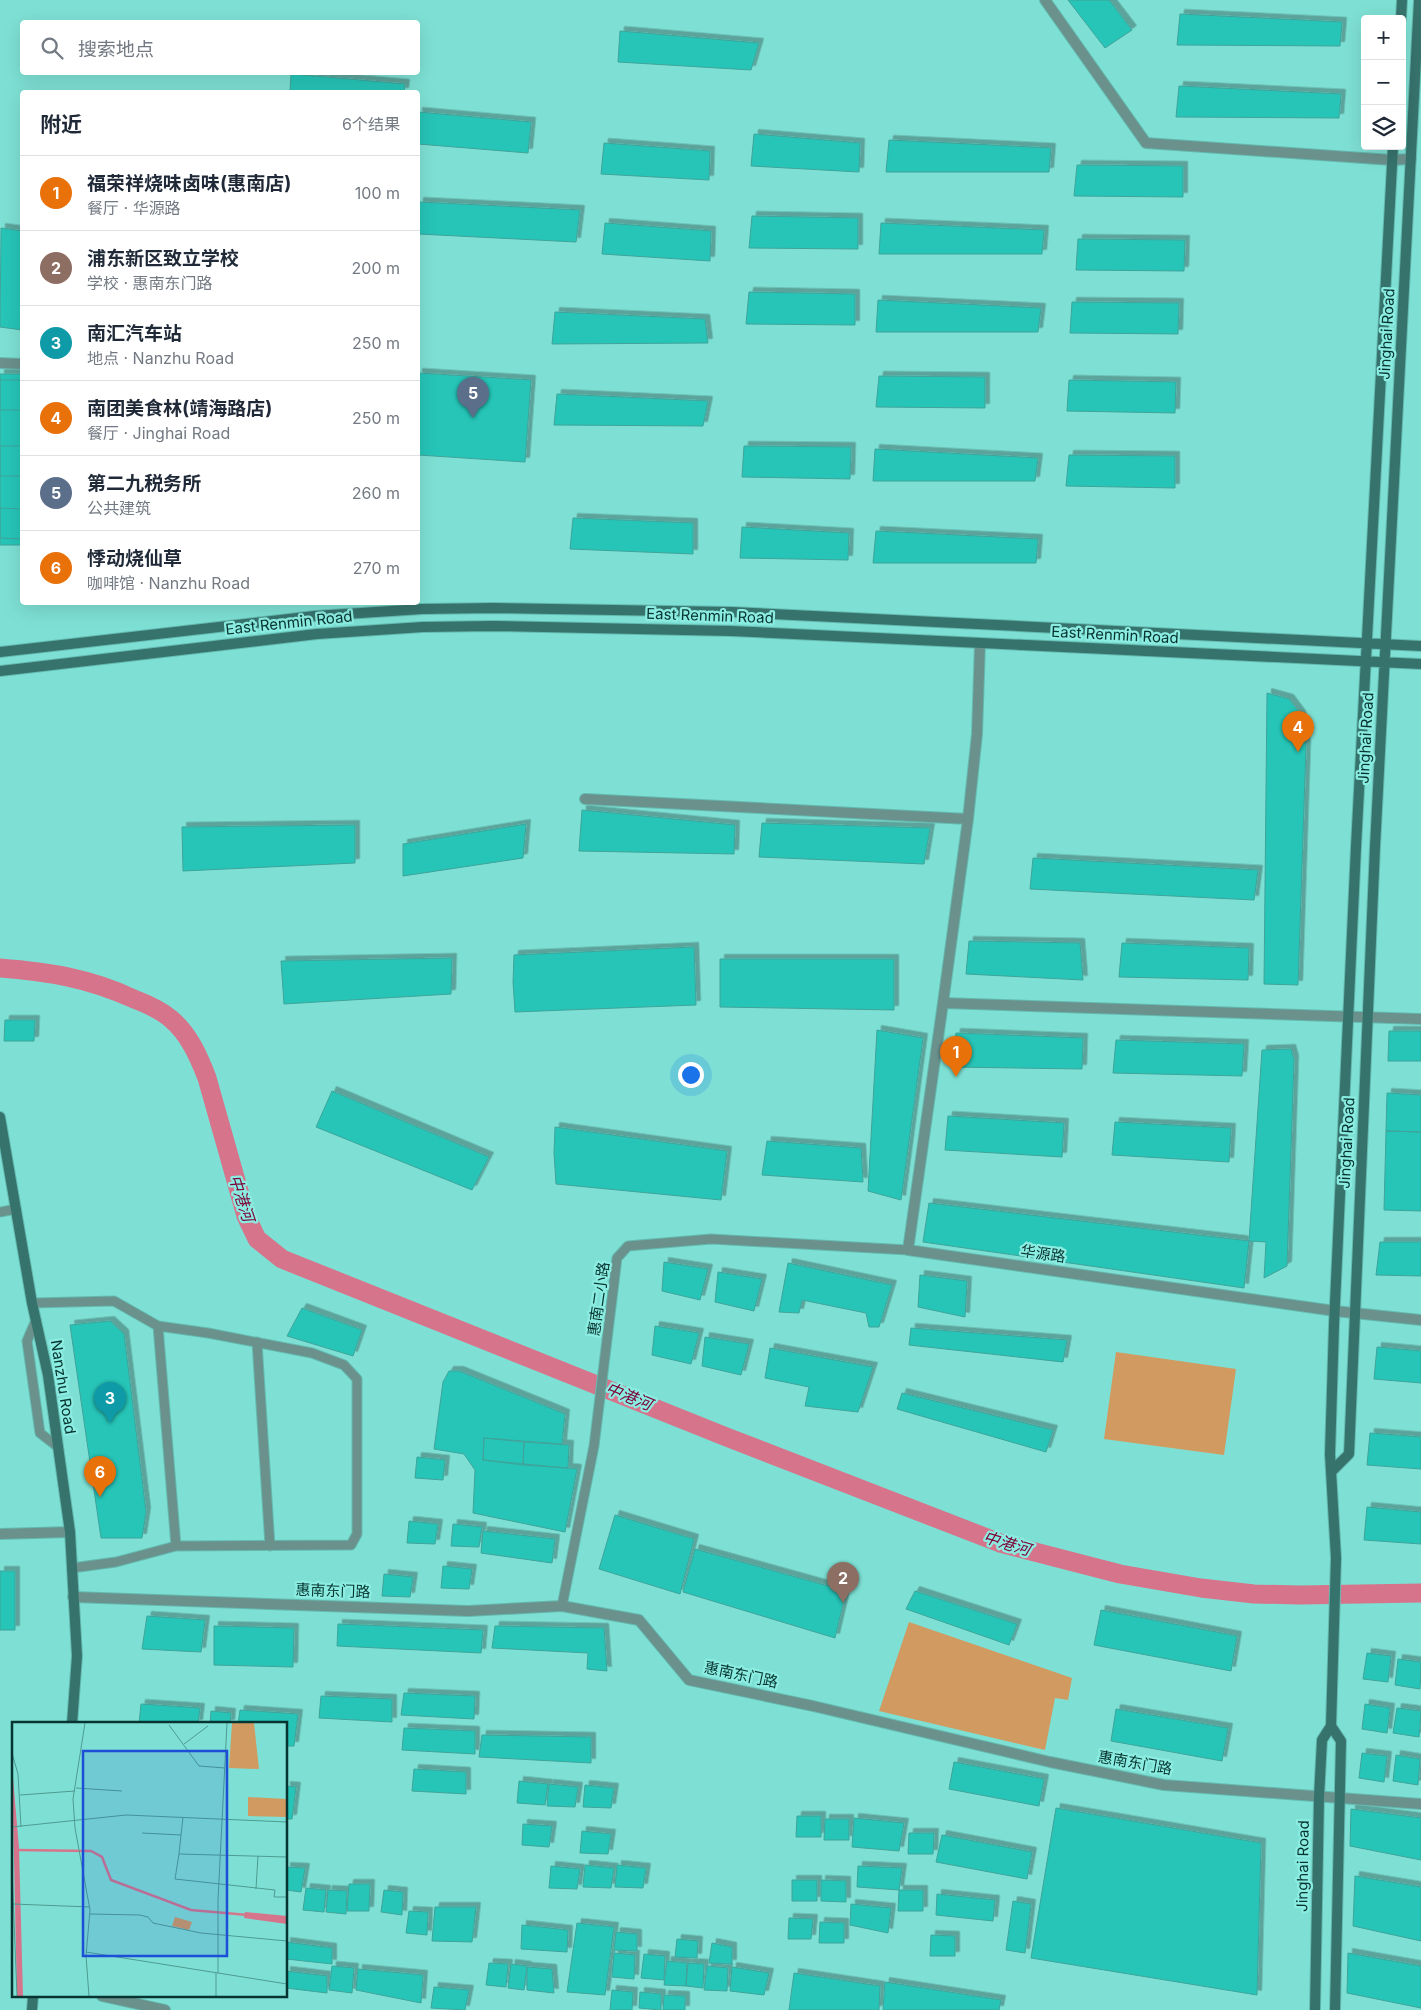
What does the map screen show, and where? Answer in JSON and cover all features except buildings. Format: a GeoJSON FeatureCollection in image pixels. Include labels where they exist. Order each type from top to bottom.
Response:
{"type":"FeatureCollection","features":[{"type":"Feature","properties":{"kind":"main road"},"geometry":{"type":"LineString","coordinates":[[1401,15],[1402,0]]}},
{"type":"Feature","properties":{"kind":"main road","name":"Jinghai Road"},"geometry":{"type":"LineString","coordinates":[[1332,1471],[1349,1454],[1385,662],[1419,0]]}},
{"type":"Feature","properties":{"kind":"main road","name":"Jinghai Road"},"geometry":{"type":"LineString","coordinates":[[1335,2010],[1340,1741],[1332,1726],[1336,1558],[1330,1454],[1366,662],[1393,150]]}},
{"type":"Feature","properties":{"kind":"main road","name":"East Renmin Road"},"geometry":{"type":"LineString","coordinates":[[0,652],[315,616],[422,609],[493,608],[732,612],[1421,646]]}},
{"type":"Feature","properties":{"kind":"main road","name":"East Renmin Road"},"geometry":{"type":"LineString","coordinates":[[0,671],[292,637],[423,627],[493,626],[712,630],[1421,664]]}},
{"type":"Feature","properties":{"kind":"main road","name":"Nanzhu Road"},"geometry":{"type":"LineString","coordinates":[[0,1117],[32,1303],[48,1375],[70,1532],[77,1656],[72,1722]]}},
{"type":"Feature","properties":{"kind":"main road","name":"Jinghai Road"},"geometry":{"type":"LineString","coordinates":[[1316,2010],[1319,1797],[1322,1740],[1332,1726]]}},
{"type":"Feature","properties":{"kind":"street"},"geometry":{"type":"LineString","coordinates":[[1045,0],[1146,143],[1392,160],[1411,159]]}},
{"type":"Feature","properties":{"kind":"street"},"geometry":{"type":"LineString","coordinates":[[0,363],[20,364]]}},
{"type":"Feature","properties":{"kind":"street"},"geometry":{"type":"LineString","coordinates":[[908,1250],[968,819],[977,734],[980,643]]}},
{"type":"Feature","properties":{"kind":"street"},"geometry":{"type":"LineString","coordinates":[[585,799],[968,819]]}},
{"type":"Feature","properties":{"kind":"street"},"geometry":{"type":"LineString","coordinates":[[943,1003],[1421,1019]]}},
{"type":"Feature","properties":{"kind":"street","name":"华源路"},"geometry":{"type":"LineString","coordinates":[[908,1250],[1335,1312],[1421,1320]]}},
{"type":"Feature","properties":{"kind":"street"},"geometry":{"type":"LineString","coordinates":[[0,1534],[70,1532]]}},
{"type":"Feature","properties":{"kind":"street","name":"惠南东门路"},"geometry":{"type":"LineString","coordinates":[[74,1597],[468,1611],[562,1606],[639,1620],[689,1680],[813,1706],[1050,1762],[1164,1785],[1421,1804]]}},
{"type":"Feature","properties":{"kind":"street"},"geometry":{"type":"LineString","coordinates":[[111,1998],[165,2010]]}},
{"type":"Feature","properties":{"kind":"lane"},"geometry":{"type":"LineString","coordinates":[[0,1212],[16,1210]]}},
{"type":"Feature","properties":{"kind":"lane","name":"惠南二小路"},"geometry":{"type":"LineString","coordinates":[[562,1606],[594,1446],[617,1258],[628,1246],[711,1239],[908,1250]]}},
{"type":"Feature","properties":{"kind":"lane"},"geometry":{"type":"LineString","coordinates":[[32,1303],[114,1301],[158,1326],[208,1333],[312,1353],[344,1365],[357,1379],[357,1534],[351,1545],[176,1546],[116,1562],[72,1568]]}},
{"type":"Feature","properties":{"kind":"lane"},"geometry":{"type":"LineString","coordinates":[[36,1320],[27,1341],[40,1433],[58,1447]]}},
{"type":"Feature","properties":{"kind":"lane"},"geometry":{"type":"LineString","coordinates":[[158,1326],[176,1546]]}},
{"type":"Feature","properties":{"kind":"lane"},"geometry":{"type":"LineString","coordinates":[[257,1342],[270,1546]]}},
{"type":"Feature","properties":{"kind":"shaded area"},"geometry":{"type":"Polygon","coordinates":[[[1116,1352],[1236,1369],[1224,1455],[1104,1439],[1116,1352]]]}},
{"type":"Feature","properties":{"kind":"shaded area"},"geometry":{"type":"Polygon","coordinates":[[[909,1622],[1072,1678],[1068,1700],[1055,1698],[1045,1750],[879,1711],[909,1622]]]}},
{"type":"Feature","properties":{"kind":"waterway","name":"中港河"},"geometry":{"type":"LineString","coordinates":[[0,968],[52,974],[101,986],[154,1008],[177,1025],[193,1046],[207,1078],[246,1216],[257,1239],[282,1259],[729,1438],[1000,1543],[1120,1574],[1201,1588],[1254,1594],[1421,1593]]}},
{"type":"Feature","properties":{"kind":"place","name":"第二九税务所"},"geometry":{"type":"Point","coordinates":[473,418]}},
{"type":"Feature","properties":{"kind":"place","name":"南团美食林(靖海路店)"},"geometry":{"type":"Point","coordinates":[1298,752]}},
{"type":"Feature","properties":{"kind":"place","name":"福荣祥烧味卤味(惠南店)"},"geometry":{"type":"Point","coordinates":[956,1077]}},
{"type":"Feature","properties":{"kind":"place","name":"南汇汽车站"},"geometry":{"type":"Point","coordinates":[110,1423]}},
{"type":"Feature","properties":{"kind":"place","name":"悸动烧仙草"},"geometry":{"type":"Point","coordinates":[100,1497]}},
{"type":"Feature","properties":{"kind":"place","name":"浦东新区致立学校"},"geometry":{"type":"Point","coordinates":[843,1603]}}]}
